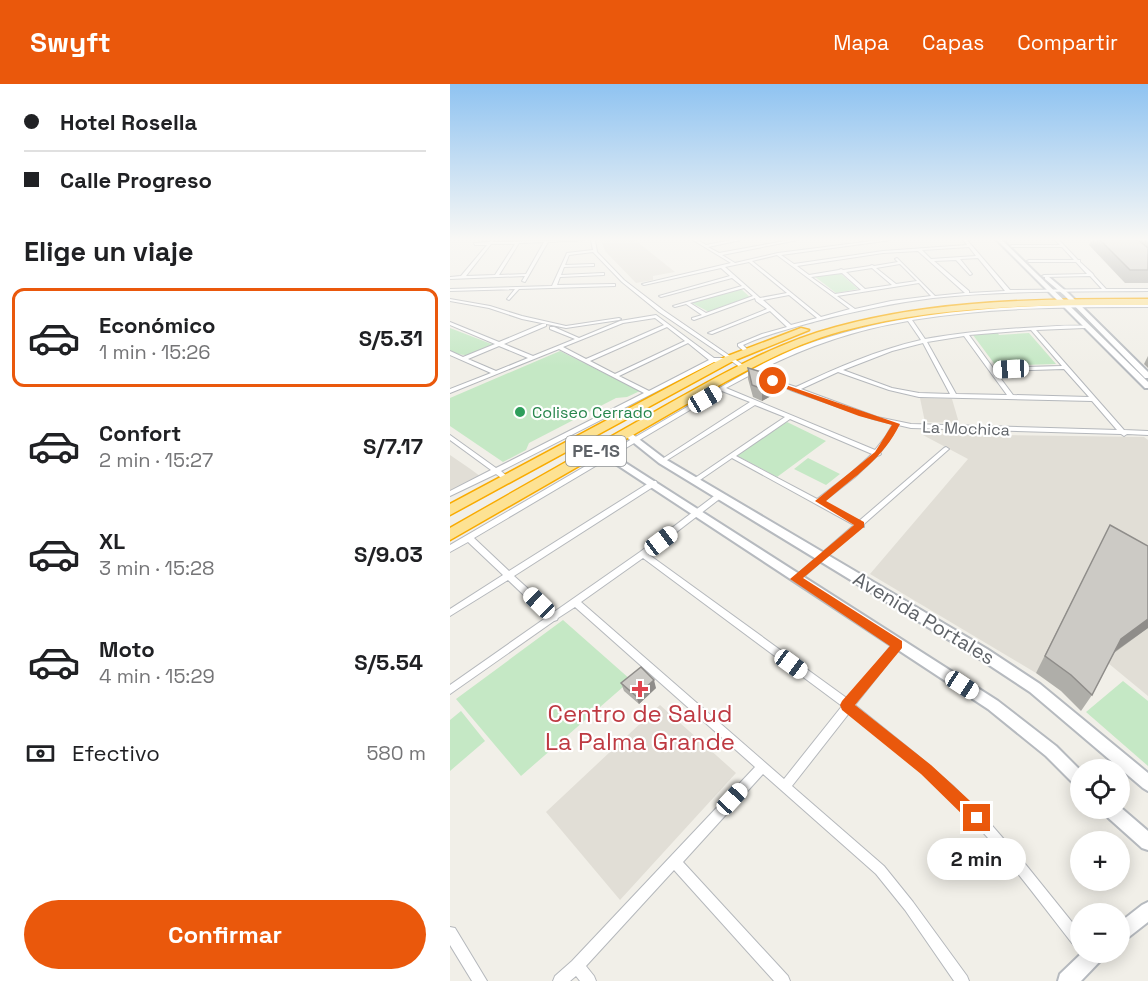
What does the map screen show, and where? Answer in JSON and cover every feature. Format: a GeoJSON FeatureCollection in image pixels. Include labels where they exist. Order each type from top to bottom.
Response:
{"type":"FeatureCollection","features":[{"type":"Feature","properties":{"kind":"highway","name":"PE-1S"},"geometry":{"type":"LineString","coordinates":[[450,510],[501,474],[746,351],[816,326],[888,308],[973,297],[1148,292]]}},
{"type":"Feature","properties":{"kind":"highway","name":"PE-1S"},"geometry":{"type":"LineString","coordinates":[[450,535],[605,452],[793,344],[821,334],[888,318],[1060,295],[1075,304],[1148,304]]}},
{"type":"Feature","properties":{"kind":"street"},"geometry":{"type":"LineString","coordinates":[[554,287],[556,282]]}},
{"type":"Feature","properties":{"kind":"street","name":"La Mochica"},"geometry":{"type":"LineString","coordinates":[[625,282],[661,311],[729,360],[747,370],[795,390],[896,424],[921,427],[1148,433]]}},
{"type":"Feature","properties":{"kind":"street"},"geometry":{"type":"LineString","coordinates":[[644,284],[653,282]]}},
{"type":"Feature","properties":{"kind":"street"},"geometry":{"type":"LineString","coordinates":[[661,296],[714,282]]}},
{"type":"Feature","properties":{"kind":"street"},"geometry":{"type":"LineString","coordinates":[[738,282],[790,327]]}},
{"type":"Feature","properties":{"kind":"street"},"geometry":{"type":"LineString","coordinates":[[775,282],[819,318]]}},
{"type":"Feature","properties":{"kind":"street"},"geometry":{"type":"LineString","coordinates":[[816,282],[854,310]]}},
{"type":"Feature","properties":{"kind":"street"},"geometry":{"type":"LineString","coordinates":[[854,282],[863,290]]}},
{"type":"Feature","properties":{"kind":"street"},"geometry":{"type":"LineString","coordinates":[[890,282],[894,285]]}},
{"type":"Feature","properties":{"kind":"street"},"geometry":{"type":"LineString","coordinates":[[834,295],[920,282],[933,295]]}},
{"type":"Feature","properties":{"kind":"street"},"geometry":{"type":"LineString","coordinates":[[956,282],[967,292]]}},
{"type":"Feature","properties":{"kind":"street"},"geometry":{"type":"LineString","coordinates":[[1000,282],[1008,291]]}},
{"type":"Feature","properties":{"kind":"street"},"geometry":{"type":"LineString","coordinates":[[1045,282],[1060,295]]}},
{"type":"Feature","properties":{"kind":"street"},"geometry":{"type":"LineString","coordinates":[[1049,282],[1087,328],[1148,386]]}},
{"type":"Feature","properties":{"kind":"street"},"geometry":{"type":"LineString","coordinates":[[1098,282],[1105,290]]}},
{"type":"Feature","properties":{"kind":"street"},"geometry":{"type":"LineString","coordinates":[[450,290],[614,285]]}},
{"type":"Feature","properties":{"kind":"street"},"geometry":{"type":"LineString","coordinates":[[675,306],[744,287]]}},
{"type":"Feature","properties":{"kind":"street"},"geometry":{"type":"LineString","coordinates":[[509,299],[518,288]]}},
{"type":"Feature","properties":{"kind":"street"},"geometry":{"type":"LineString","coordinates":[[481,298],[489,289]]}},
{"type":"Feature","properties":{"kind":"street"},"geometry":{"type":"LineString","coordinates":[[631,436],[723,389],[747,370],[818,342],[909,319],[981,310],[1060,295],[1105,290],[1148,292]]}},
{"type":"Feature","properties":{"kind":"street"},"geometry":{"type":"LineString","coordinates":[[746,351],[740,345],[819,318],[933,295],[1008,291],[1060,295]]}},
{"type":"Feature","properties":{"kind":"street"},"geometry":{"type":"LineString","coordinates":[[694,319],[757,298],[790,294]]}},
{"type":"Feature","properties":{"kind":"street"},"geometry":{"type":"LineString","coordinates":[[450,300],[490,307],[578,339]]}},
{"type":"Feature","properties":{"kind":"street"},"geometry":{"type":"LineString","coordinates":[[687,303],[705,315]]}},
{"type":"Feature","properties":{"kind":"street"},"geometry":{"type":"LineString","coordinates":[[1075,304],[1148,376]]}},
{"type":"Feature","properties":{"kind":"street"},"geometry":{"type":"LineString","coordinates":[[710,333],[769,310]]}},
{"type":"Feature","properties":{"kind":"street"},"geometry":{"type":"LineString","coordinates":[[450,391],[621,320],[661,311]]}},
{"type":"Feature","properties":{"kind":"street"},"geometry":{"type":"LineString","coordinates":[[520,317],[566,327],[653,315],[712,360]]}},
{"type":"Feature","properties":{"kind":"street"},"geometry":{"type":"LineString","coordinates":[[909,319],[924,341],[954,396]]}},
{"type":"Feature","properties":{"kind":"street"},"geometry":{"type":"LineString","coordinates":[[450,324],[531,357]]}},
{"type":"Feature","properties":{"kind":"street"},"geometry":{"type":"LineString","coordinates":[[463,359],[544,325]]}},
{"type":"Feature","properties":{"kind":"street"},"geometry":{"type":"LineString","coordinates":[[587,361],[667,325]]}},
{"type":"Feature","properties":{"kind":"street"},"geometry":{"type":"LineString","coordinates":[[795,390],[870,357],[924,341],[1032,328],[1100,328]]}},
{"type":"Feature","properties":{"kind":"street"},"geometry":{"type":"LineString","coordinates":[[1032,328],[1124,434]]}},
{"type":"Feature","properties":{"kind":"street"},"geometry":{"type":"LineString","coordinates":[[966,335],[1011,397]]}},
{"type":"Feature","properties":{"kind":"street"},"geometry":{"type":"LineString","coordinates":[[616,375],[688,341]]}},
{"type":"Feature","properties":{"kind":"street"},"geometry":{"type":"LineString","coordinates":[[558,347],[647,392]]}},
{"type":"Feature","properties":{"kind":"street"},"geometry":{"type":"LineString","coordinates":[[450,353],[494,372]]}},
{"type":"Feature","properties":{"kind":"street"},"geometry":{"type":"LineString","coordinates":[[450,494],[501,474],[647,392],[712,360],[729,360]]}},
{"type":"Feature","properties":{"kind":"street"},"geometry":{"type":"LineString","coordinates":[[992,370],[1066,367]]}},
{"type":"Feature","properties":{"kind":"street"},"geometry":{"type":"LineString","coordinates":[[838,370],[905,393],[1094,399]]}},
{"type":"Feature","properties":{"kind":"street"},"geometry":{"type":"LineString","coordinates":[[723,389],[878,454]]}},
{"type":"Feature","properties":{"kind":"street"},"geometry":{"type":"LineString","coordinates":[[662,461],[755,402]]}},
{"type":"Feature","properties":{"kind":"street"},"geometry":{"type":"LineString","coordinates":[[695,480],[789,417]]}},
{"type":"Feature","properties":{"kind":"street"},"geometry":{"type":"LineString","coordinates":[[819,501],[878,454],[896,424]]}},
{"type":"Feature","properties":{"kind":"street","name":"Avenida Portales"},"geometry":{"type":"LineString","coordinates":[[631,436],[662,461],[982,653],[1035,688],[1148,783]]}},
{"type":"Feature","properties":{"kind":"street"},"geometry":{"type":"LineString","coordinates":[[450,437],[501,474]]}},
{"type":"Feature","properties":{"kind":"street"},"geometry":{"type":"LineString","coordinates":[[796,579],[946,449]]}},
{"type":"Feature","properties":{"kind":"street"},"geometry":{"type":"LineString","coordinates":[[450,549],[605,452]]}},
{"type":"Feature","properties":{"kind":"street","name":"Avenida Portales"},"geometry":{"type":"LineString","coordinates":[[605,452],[897,645],[993,705],[1051,751],[1070,770]]}},
{"type":"Feature","properties":{"kind":"street"},"geometry":{"type":"LineString","coordinates":[[732,456],[861,525]]}},
{"type":"Feature","properties":{"kind":"street"},"geometry":{"type":"LineString","coordinates":[[450,613],[654,483]]}},
{"type":"Feature","properties":{"kind":"street"},"geometry":{"type":"LineString","coordinates":[[450,690],[576,603],[720,495]]}},
{"type":"Feature","properties":{"kind":"street"},"geometry":{"type":"LineString","coordinates":[[469,538],[554,618]]}},
{"type":"Feature","properties":{"kind":"street"},"geometry":{"type":"LineString","coordinates":[[643,554],[847,705],[926,770],[1001,842],[1070,927]]}},
{"type":"Feature","properties":{"kind":"street"},"geometry":{"type":"LineString","coordinates":[[576,603],[880,870],[909,906],[962,981]]}},
{"type":"Feature","properties":{"kind":"street"},"geometry":{"type":"LineString","coordinates":[[785,786],[847,705],[897,645]]}},
{"type":"Feature","properties":{"kind":"street"},"geometry":{"type":"LineString","coordinates":[[560,981],[577,966],[762,768]]}},
{"type":"Feature","properties":{"kind":"street"},"geometry":{"type":"LineString","coordinates":[[1122,819],[1148,842]]}},
{"type":"Feature","properties":{"kind":"street"},"geometry":{"type":"LineString","coordinates":[[674,861],[783,981]]}},
{"type":"Feature","properties":{"kind":"street"},"geometry":{"type":"LineString","coordinates":[[1130,925],[1148,910]]}},
{"type":"Feature","properties":{"kind":"street"},"geometry":{"type":"LineString","coordinates":[[450,933],[480,981]]}},
{"type":"Feature","properties":{"kind":"street"},"geometry":{"type":"LineString","coordinates":[[1067,981],[1080,963]]}},
{"type":"Feature","properties":{"kind":"street"},"geometry":{"type":"LineString","coordinates":[[577,966],[589,981]]}},
{"type":"Feature","properties":{"kind":"shaded area"},"geometry":{"type":"Polygon","coordinates":[[[920,398],[952,399],[959,423],[925,422],[920,398]]]}},
{"type":"Feature","properties":{"kind":"shaded area"},"geometry":{"type":"Polygon","coordinates":[[[921,434],[1144,437],[1148,440],[1148,569],[1036,673],[870,574],[968,459],[921,434]]]}},
{"type":"Feature","properties":{"kind":"shaded area"},"geometry":{"type":"Polygon","coordinates":[[[450,455],[469,468],[480,476],[450,491],[450,455]]]}},
{"type":"Feature","properties":{"kind":"shaded area"},"geometry":{"type":"Polygon","coordinates":[[[1148,628],[1148,696],[1108,663],[1110,655],[1148,628]]]}},
{"type":"Feature","properties":{"kind":"shaded area"},"geometry":{"type":"Polygon","coordinates":[[[660,705],[736,773],[620,900],[546,812],[660,705]]]}},
{"type":"Feature","properties":{"kind":"green space"},"geometry":{"type":"Polygon","coordinates":[[[822,282],[850,282],[858,289],[836,293],[822,282]]]}},
{"type":"Feature","properties":{"kind":"green space"},"geometry":{"type":"Polygon","coordinates":[[[741,289],[751,298],[709,312],[692,303],[741,289]]]}},
{"type":"Feature","properties":{"kind":"green space"},"geometry":{"type":"Polygon","coordinates":[[[450,328],[494,345],[468,355],[457,354],[450,351],[450,328]]]}},
{"type":"Feature","properties":{"kind":"green space"},"geometry":{"type":"Polygon","coordinates":[[[997,332],[999,335],[1029,333],[1056,364],[996,366],[973,335],[997,332]]]}},
{"type":"Feature","properties":{"kind":"green space","name":"Coliseo Cerrado"},"geometry":{"type":"Polygon","coordinates":[[[560,351],[640,391],[627,397],[616,398],[529,443],[526,450],[503,462],[450,426],[450,398],[560,351]]]}},
{"type":"Feature","properties":{"kind":"green space"},"geometry":{"type":"Polygon","coordinates":[[[787,422],[826,441],[777,477],[736,455],[787,422]]]}},
{"type":"Feature","properties":{"kind":"green space"},"geometry":{"type":"Polygon","coordinates":[[[808,458],[840,474],[826,485],[794,469],[808,458]]]}},
{"type":"Feature","properties":{"kind":"green space"},"geometry":{"type":"Polygon","coordinates":[[[563,620],[631,680],[521,776],[456,699],[563,620]]]}},
{"type":"Feature","properties":{"kind":"green space"},"geometry":{"type":"Polygon","coordinates":[[[1123,681],[1148,701],[1148,766],[1086,712],[1123,681]]]}},
{"type":"Feature","properties":{"kind":"green space"},"geometry":{"type":"Polygon","coordinates":[[[461,711],[485,741],[450,771],[450,720],[461,711]]]}},
{"type":"Feature","properties":{"kind":"building"},"geometry":{"type":"Polygon","coordinates":[[[748,368],[782,378],[762,389],[752,385],[748,368]]]}},
{"type":"Feature","properties":{"kind":"building"},"geometry":{"type":"Polygon","coordinates":[[[1110,525],[1148,546],[1148,619],[1121,639],[1092,695],[1071,675],[1045,656],[1110,525]]]}},
{"type":"Feature","properties":{"kind":"building"},"geometry":{"type":"Polygon","coordinates":[[[641,667],[654,680],[636,696],[621,683],[641,667]]]}},
{"type":"Feature","properties":{"kind":"place","name":"Coliseo Cerrado"},"geometry":{"type":"Point","coordinates":[520,412]}},
{"type":"Feature","properties":{"kind":"place","name":"Centro de Salud La Palma Grande"},"geometry":{"type":"Point","coordinates":[640,689]}},
{"type":"Feature","properties":{"kind":"route"},"geometry":{"type":"LineString","coordinates":[[773,381],[896,424],[878,454],[819,501],[861,525],[796,579],[897,645],[847,705],[926,770],[977,818]]}}]}
